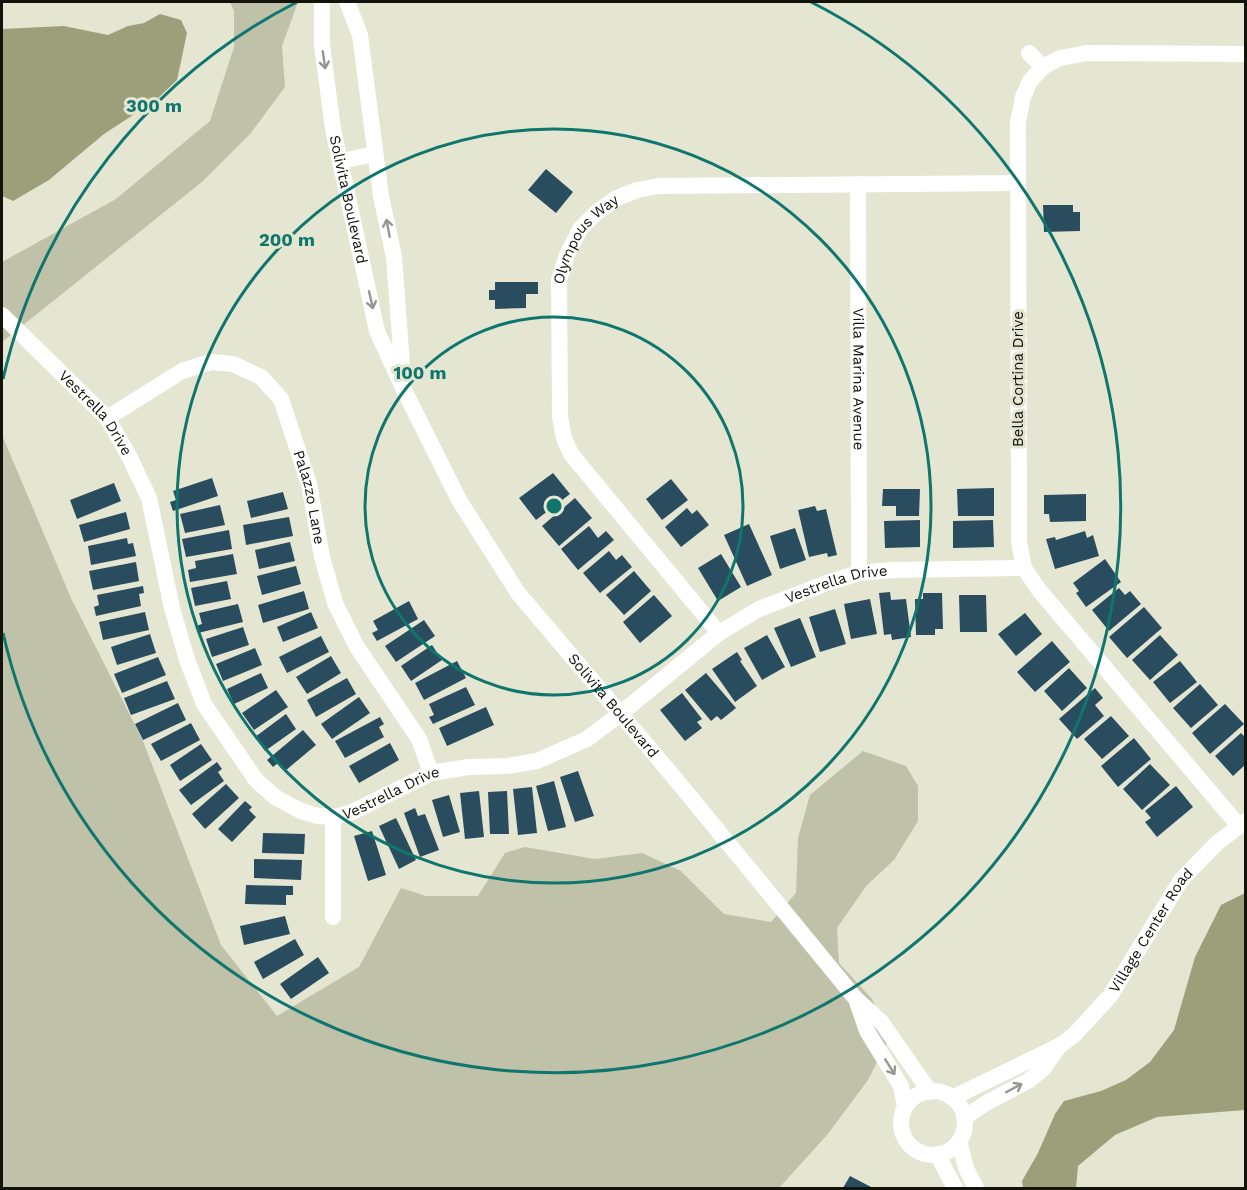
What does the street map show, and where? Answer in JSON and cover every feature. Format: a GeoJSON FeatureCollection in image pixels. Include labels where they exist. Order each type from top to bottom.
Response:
{"type":"FeatureCollection","features":[{"type":"Feature","properties":{"kind":"street","name":"Solivita Boulevard"},"geometry":{"type":"LineString","coordinates":[[321,2],[322,45],[333,129],[377,331],[459,500],[518,593],[856,999],[882,1023],[930,1092]]}},
{"type":"Feature","properties":{"kind":"street","name":"Solivita Boulevard"},"geometry":{"type":"LineString","coordinates":[[347,2],[360,35],[375,154],[394,257],[404,390]]}},
{"type":"Feature","properties":{"kind":"street"},"geometry":{"type":"LineString","coordinates":[[1029,53],[1043,67],[1060,58],[1086,53],[1245,54]]}},
{"type":"Feature","properties":{"kind":"street","name":"Bella Cortina Drive"},"geometry":{"type":"LineString","coordinates":[[1043,67],[1030,81],[1023,97],[1018,122],[1018,542],[1024,568],[1047,599],[1242,823]]}},
{"type":"Feature","properties":{"kind":"street"},"geometry":{"type":"LineString","coordinates":[[340,161],[375,154]]}},
{"type":"Feature","properties":{"kind":"street","name":"Olympous Way"},"geometry":{"type":"LineString","coordinates":[[718,633],[571,454],[564,438],[560,417],[559,280],[567,255],[580,229],[615,199],[637,190],[659,186],[1018,183]]}},
{"type":"Feature","properties":{"kind":"street","name":"Villa Marina Avenue"},"geometry":{"type":"LineString","coordinates":[[858,184],[859,573]]}},
{"type":"Feature","properties":{"kind":"street","name":"Vestrella Drive"},"geometry":{"type":"LineString","coordinates":[[2,315],[107,418],[128,454],[148,498],[172,608],[187,660],[204,704],[256,780],[276,797],[301,811],[318,816],[333,817],[368,805],[431,773],[537,761],[587,739],[718,633],[759,609],[802,591],[859,573],[1024,568]]}},
{"type":"Feature","properties":{"kind":"street","name":"Palazzo Lane"},"geometry":{"type":"LineString","coordinates":[[107,418],[182,371],[211,362],[233,364],[261,377],[281,399],[309,484],[322,557],[335,603],[357,647],[419,740],[431,773]]}},
{"type":"Feature","properties":{"kind":"street"},"geometry":{"type":"LineString","coordinates":[[333,817],[333,916]]}},
{"type":"Feature","properties":{"kind":"street","name":"Village Center Road"},"geometry":{"type":"LineString","coordinates":[[952,1098],[1060,1045],[1074,1035],[1110,996],[1181,879],[1217,843],[1242,823]]}},
{"type":"Feature","properties":{"kind":"street","name":"Solivita Boulevard"},"geometry":{"type":"LineString","coordinates":[[856,999],[867,1031],[901,1086],[905,1107]]}},
{"type":"Feature","properties":{"kind":"street","name":"Village Center Road"},"geometry":{"type":"LineString","coordinates":[[964,1118],[986,1103],[1028,1081],[1043,1069],[1060,1045]]}},
{"type":"Feature","properties":{"kind":"street"},"geometry":{"type":"LineString","coordinates":[[930,1092],[944,1093],[952,1098],[963,1112],[965,1124],[959,1141],[951,1148],[937,1154],[921,1152],[906,1141],[902,1129],[902,1116],[905,1107],[915,1096],[930,1092]]}},
{"type":"Feature","properties":{"kind":"street"},"geometry":{"type":"LineString","coordinates":[[959,1141],[966,1168],[976,1188]]}},
{"type":"Feature","properties":{"kind":"street"},"geometry":{"type":"LineString","coordinates":[[937,1154],[955,1188]]}},
{"type":"Feature","properties":{"kind":"shaded area"},"geometry":{"type":"Polygon","coordinates":[[[230,2],[298,2],[282,46],[285,87],[250,134],[203,181],[2,342],[2,262],[116,199],[210,121],[234,47],[234,11],[230,2]]]}},
{"type":"Feature","properties":{"kind":"shaded area"},"geometry":{"type":"Polygon","coordinates":[[[160,14],[181,20],[187,33],[177,80],[156,100],[104,134],[49,180],[13,201],[2,196],[2,29],[64,26],[108,35],[128,26],[144,23],[160,14]]]}},
{"type":"Feature","properties":{"kind":"shaded area"},"geometry":{"type":"Polygon","coordinates":[[[2,435],[71,598],[143,741],[221,945],[277,1016],[359,967],[401,888],[426,896],[478,896],[505,853],[525,847],[595,859],[642,853],[681,871],[724,914],[771,922],[796,893],[798,838],[810,795],[863,751],[906,766],[918,786],[918,821],[894,860],[867,885],[837,928],[839,963],[872,999],[889,1038],[868,1080],[827,1135],[779,1188],[2,1188],[2,435]]]}},
{"type":"Feature","properties":{"kind":"shaded area"},"geometry":{"type":"Polygon","coordinates":[[[1245,893],[1245,1110],[1157,1117],[1115,1135],[1078,1166],[1076,1188],[1023,1188],[1022,1181],[1038,1153],[1055,1114],[1064,1101],[1101,1091],[1126,1080],[1150,1062],[1174,1030],[1195,957],[1221,905],[1245,893]]]}},
{"type":"Feature","properties":{"kind":"building"},"geometry":{"type":"Polygon","coordinates":[[[546,169],[573,192],[556,213],[528,190],[546,169]]]}},
{"type":"Feature","properties":{"kind":"building"},"geometry":{"type":"Polygon","coordinates":[[[1043,205],[1073,205],[1073,212],[1080,212],[1080,231],[1044,232],[1043,205]]]}},
{"type":"Feature","properties":{"kind":"building"},"geometry":{"type":"Polygon","coordinates":[[[495,282],[538,282],[538,294],[526,294],[526,308],[495,309],[495,300],[489,300],[489,290],[495,290],[495,282]]]}},
{"type":"Feature","properties":{"kind":"building"},"geometry":{"type":"Polygon","coordinates":[[[553,473],[570,494],[536,520],[519,498],[553,473]]]}},
{"type":"Feature","properties":{"kind":"building"},"geometry":{"type":"Polygon","coordinates":[[[212,478],[218,496],[173,511],[170,502],[176,500],[173,491],[212,478]]]}},
{"type":"Feature","properties":{"kind":"building"},"geometry":{"type":"Polygon","coordinates":[[[671,479],[688,500],[662,520],[646,499],[671,479]]]}},
{"type":"Feature","properties":{"kind":"building"},"geometry":{"type":"Polygon","coordinates":[[[114,483],[121,501],[77,519],[70,500],[114,483]]]}},
{"type":"Feature","properties":{"kind":"building"},"geometry":{"type":"Polygon","coordinates":[[[994,488],[994,516],[958,516],[957,489],[994,488]]]}},
{"type":"Feature","properties":{"kind":"building"},"geometry":{"type":"Polygon","coordinates":[[[883,489],[920,489],[919,516],[896,516],[896,506],[882,506],[883,489]]]}},
{"type":"Feature","properties":{"kind":"building"},"geometry":{"type":"Polygon","coordinates":[[[283,492],[288,509],[251,518],[247,501],[283,492]]]}},
{"type":"Feature","properties":{"kind":"building"},"geometry":{"type":"Polygon","coordinates":[[[1086,494],[1086,521],[1050,522],[1049,514],[1044,514],[1044,495],[1086,494]]]}},
{"type":"Feature","properties":{"kind":"building"},"geometry":{"type":"Polygon","coordinates":[[[575,498],[592,518],[559,546],[542,526],[575,498]]]}},
{"type":"Feature","properties":{"kind":"building"},"geometry":{"type":"Polygon","coordinates":[[[220,505],[225,525],[185,533],[180,514],[220,505]]]}},
{"type":"Feature","properties":{"kind":"building"},"geometry":{"type":"Polygon","coordinates":[[[815,506],[817,511],[826,509],[837,555],[828,557],[827,553],[809,557],[798,510],[815,506]]]}},
{"type":"Feature","properties":{"kind":"building"},"geometry":{"type":"Polygon","coordinates":[[[687,508],[692,514],[697,510],[709,525],[681,547],[665,527],[687,508]]]}},
{"type":"Feature","properties":{"kind":"building"},"geometry":{"type":"Polygon","coordinates":[[[126,512],[130,529],[84,542],[79,525],[126,512]]]}},
{"type":"Feature","properties":{"kind":"building"},"geometry":{"type":"Polygon","coordinates":[[[289,517],[293,536],[246,545],[243,525],[289,517]]]}},
{"type":"Feature","properties":{"kind":"building"},"geometry":{"type":"Polygon","coordinates":[[[920,520],[920,547],[885,548],[884,521],[920,520]]]}},
{"type":"Feature","properties":{"kind":"building"},"geometry":{"type":"Polygon","coordinates":[[[993,520],[994,547],[953,548],[953,521],[993,520]]]}},
{"type":"Feature","properties":{"kind":"building"},"geometry":{"type":"Polygon","coordinates":[[[749,524],[772,575],[747,586],[724,535],[749,524]]]}},
{"type":"Feature","properties":{"kind":"building"},"geometry":{"type":"Polygon","coordinates":[[[589,526],[598,538],[606,531],[614,540],[578,570],[561,549],[589,526]]]}},
{"type":"Feature","properties":{"kind":"building"},"geometry":{"type":"Polygon","coordinates":[[[795,528],[806,560],[780,569],[770,536],[795,528]]]}},
{"type":"Feature","properties":{"kind":"building"},"geometry":{"type":"Polygon","coordinates":[[[229,530],[232,549],[186,557],[182,539],[229,530]]]}},
{"type":"Feature","properties":{"kind":"building"},"geometry":{"type":"Polygon","coordinates":[[[1085,531],[1087,538],[1093,535],[1099,556],[1055,569],[1046,539],[1055,537],[1056,540],[1085,531]]]}},
{"type":"Feature","properties":{"kind":"building"},"geometry":{"type":"Polygon","coordinates":[[[127,538],[128,544],[133,543],[136,556],[91,565],[88,546],[127,538]]]}},
{"type":"Feature","properties":{"kind":"building"},"geometry":{"type":"Polygon","coordinates":[[[290,542],[295,561],[259,569],[255,550],[290,542]]]}},
{"type":"Feature","properties":{"kind":"building"},"geometry":{"type":"Polygon","coordinates":[[[609,551],[616,560],[622,555],[632,567],[600,593],[583,573],[609,551]]]}},
{"type":"Feature","properties":{"kind":"building"},"geometry":{"type":"Polygon","coordinates":[[[233,554],[237,574],[190,582],[188,570],[196,568],[195,561],[233,554]]]}},
{"type":"Feature","properties":{"kind":"building"},"geometry":{"type":"Polygon","coordinates":[[[721,554],[741,587],[718,601],[698,568],[721,554]]]}},
{"type":"Feature","properties":{"kind":"building"},"geometry":{"type":"Polygon","coordinates":[[[1105,559],[1121,582],[1086,607],[1076,593],[1079,591],[1073,583],[1105,559]]]}},
{"type":"Feature","properties":{"kind":"building"},"geometry":{"type":"Polygon","coordinates":[[[136,562],[139,581],[93,590],[89,571],[136,562]]]}},
{"type":"Feature","properties":{"kind":"building"},"geometry":{"type":"Polygon","coordinates":[[[296,566],[301,584],[262,595],[257,576],[296,566]]]}},
{"type":"Feature","properties":{"kind":"building"},"geometry":{"type":"Polygon","coordinates":[[[634,571],[651,591],[624,615],[606,595],[634,571]]]}},
{"type":"Feature","properties":{"kind":"building"},"geometry":{"type":"Polygon","coordinates":[[[227,581],[231,599],[195,606],[191,588],[227,581]]]}},
{"type":"Feature","properties":{"kind":"building"},"geometry":{"type":"Polygon","coordinates":[[[143,586],[144,593],[139,594],[141,606],[96,616],[94,607],[99,605],[97,595],[143,586]]]}},
{"type":"Feature","properties":{"kind":"building"},"geometry":{"type":"Polygon","coordinates":[[[1119,588],[1125,595],[1130,591],[1141,604],[1109,631],[1092,610],[1119,588]]]}},
{"type":"Feature","properties":{"kind":"building"},"geometry":{"type":"Polygon","coordinates":[[[304,591],[309,609],[263,623],[258,605],[304,591]]]}},
{"type":"Feature","properties":{"kind":"building"},"geometry":{"type":"Polygon","coordinates":[[[890,592],[891,600],[906,599],[911,637],[892,640],[891,634],[884,635],[879,593],[890,592]]]}},
{"type":"Feature","properties":{"kind":"building"},"geometry":{"type":"Polygon","coordinates":[[[923,593],[942,593],[943,629],[935,629],[935,635],[916,635],[915,599],[923,599],[923,593]]]}},
{"type":"Feature","properties":{"kind":"building"},"geometry":{"type":"Polygon","coordinates":[[[654,595],[672,616],[640,643],[623,622],[654,595]]]}},
{"type":"Feature","properties":{"kind":"building"},"geometry":{"type":"Polygon","coordinates":[[[959,595],[986,595],[987,632],[960,632],[959,595]]]}},
{"type":"Feature","properties":{"kind":"building"},"geometry":{"type":"Polygon","coordinates":[[[870,599],[877,634],[851,639],[844,604],[870,599]]]}},
{"type":"Feature","properties":{"kind":"building"},"geometry":{"type":"Polygon","coordinates":[[[409,601],[418,619],[377,641],[372,633],[378,630],[373,621],[409,601]]]}},
{"type":"Feature","properties":{"kind":"building"},"geometry":{"type":"Polygon","coordinates":[[[238,604],[243,622],[198,633],[196,626],[202,624],[199,613],[238,604]]]}},
{"type":"Feature","properties":{"kind":"building"},"geometry":{"type":"Polygon","coordinates":[[[1144,607],[1162,628],[1127,658],[1109,637],[1144,607]]]}},
{"type":"Feature","properties":{"kind":"building"},"geometry":{"type":"Polygon","coordinates":[[[835,609],[846,644],[820,652],[809,617],[835,609]]]}},
{"type":"Feature","properties":{"kind":"building"},"geometry":{"type":"Polygon","coordinates":[[[145,612],[149,630],[103,640],[99,622],[145,612]]]}},
{"type":"Feature","properties":{"kind":"building"},"geometry":{"type":"Polygon","coordinates":[[[311,612],[318,628],[283,642],[277,627],[311,612]]]}},
{"type":"Feature","properties":{"kind":"building"},"geometry":{"type":"Polygon","coordinates":[[[1025,613],[1042,634],[1016,656],[998,634],[1025,613]]]}},
{"type":"Feature","properties":{"kind":"building"},"geometry":{"type":"Polygon","coordinates":[[[800,618],[816,657],[791,667],[774,628],[800,618]]]}},
{"type":"Feature","properties":{"kind":"building"},"geometry":{"type":"Polygon","coordinates":[[[424,620],[435,636],[396,662],[385,646],[424,620]]]}},
{"type":"Feature","properties":{"kind":"building"},"geometry":{"type":"Polygon","coordinates":[[[243,627],[249,645],[212,657],[206,639],[243,627]]]}},
{"type":"Feature","properties":{"kind":"building"},"geometry":{"type":"Polygon","coordinates":[[[150,634],[156,653],[117,665],[111,647],[150,634]]]}},
{"type":"Feature","properties":{"kind":"building"},"geometry":{"type":"Polygon","coordinates":[[[767,635],[785,667],[762,680],[744,648],[767,635]]]}},
{"type":"Feature","properties":{"kind":"building"},"geometry":{"type":"Polygon","coordinates":[[[1160,635],[1178,655],[1150,680],[1132,660],[1160,635]]]}},
{"type":"Feature","properties":{"kind":"building"},"geometry":{"type":"Polygon","coordinates":[[[321,636],[329,652],[287,673],[279,657],[321,636]]]}},
{"type":"Feature","properties":{"kind":"building"},"geometry":{"type":"Polygon","coordinates":[[[1052,641],[1070,662],[1035,692],[1017,672],[1052,641]]]}},
{"type":"Feature","properties":{"kind":"building"},"geometry":{"type":"Polygon","coordinates":[[[432,645],[442,660],[411,681],[401,666],[432,645]]]}},
{"type":"Feature","properties":{"kind":"building"},"geometry":{"type":"Polygon","coordinates":[[[255,648],[262,665],[223,681],[216,664],[255,648]]]}},
{"type":"Feature","properties":{"kind":"building"},"geometry":{"type":"Polygon","coordinates":[[[737,652],[742,660],[740,661],[757,686],[735,702],[712,669],[737,652]]]}},
{"type":"Feature","properties":{"kind":"building"},"geometry":{"type":"Polygon","coordinates":[[[331,656],[341,673],[307,694],[296,677],[331,656]]]}},
{"type":"Feature","properties":{"kind":"building"},"geometry":{"type":"Polygon","coordinates":[[[158,657],[166,675],[122,693],[114,674],[158,657]]]}},
{"type":"Feature","properties":{"kind":"building"},"geometry":{"type":"Polygon","coordinates":[[[457,661],[466,678],[424,700],[415,683],[457,661]]]}},
{"type":"Feature","properties":{"kind":"building"},"geometry":{"type":"Polygon","coordinates":[[[1180,661],[1197,682],[1170,703],[1153,682],[1180,661]]]}},
{"type":"Feature","properties":{"kind":"building"},"geometry":{"type":"Polygon","coordinates":[[[1069,668],[1087,688],[1062,711],[1044,691],[1069,668]]]}},
{"type":"Feature","properties":{"kind":"building"},"geometry":{"type":"Polygon","coordinates":[[[261,673],[268,688],[234,704],[227,689],[261,673]]]}},
{"type":"Feature","properties":{"kind":"building"},"geometry":{"type":"Polygon","coordinates":[[[706,673],[736,708],[721,720],[717,716],[711,721],[685,690],[706,673]]]}},
{"type":"Feature","properties":{"kind":"building"},"geometry":{"type":"Polygon","coordinates":[[[347,678],[356,694],[316,717],[307,700],[347,678]]]}},
{"type":"Feature","properties":{"kind":"building"},"geometry":{"type":"Polygon","coordinates":[[[167,681],[175,699],[131,715],[124,698],[167,681]]]}},
{"type":"Feature","properties":{"kind":"building"},"geometry":{"type":"Polygon","coordinates":[[[1200,684],[1218,705],[1191,728],[1173,708],[1200,684]]]}},
{"type":"Feature","properties":{"kind":"building"},"geometry":{"type":"Polygon","coordinates":[[[466,687],[475,705],[433,724],[429,717],[434,715],[429,704],[466,687]]]}},
{"type":"Feature","properties":{"kind":"building"},"geometry":{"type":"Polygon","coordinates":[[[1095,688],[1103,698],[1095,705],[1104,716],[1077,739],[1059,719],[1095,688]]]}},
{"type":"Feature","properties":{"kind":"building"},"geometry":{"type":"Polygon","coordinates":[[[276,690],[288,707],[254,730],[242,713],[276,690]]]}},
{"type":"Feature","properties":{"kind":"building"},"geometry":{"type":"Polygon","coordinates":[[[682,693],[702,719],[697,722],[702,728],[685,741],[660,710],[682,693]]]}},
{"type":"Feature","properties":{"kind":"building"},"geometry":{"type":"Polygon","coordinates":[[[359,697],[370,713],[332,739],[321,724],[359,697]]]}},
{"type":"Feature","properties":{"kind":"building"},"geometry":{"type":"Polygon","coordinates":[[[178,703],[186,720],[143,740],[135,724],[178,703]]]}},
{"type":"Feature","properties":{"kind":"building"},"geometry":{"type":"Polygon","coordinates":[[[1225,704],[1244,724],[1210,754],[1192,733],[1225,704]]]}},
{"type":"Feature","properties":{"kind":"building"},"geometry":{"type":"Polygon","coordinates":[[[486,707],[494,725],[447,746],[439,728],[486,707]]]}},
{"type":"Feature","properties":{"kind":"building"},"geometry":{"type":"Polygon","coordinates":[[[286,714],[296,729],[265,751],[255,737],[286,714]]]}},
{"type":"Feature","properties":{"kind":"building"},"geometry":{"type":"Polygon","coordinates":[[[1111,716],[1129,736],[1102,759],[1084,739],[1111,716]]]}},
{"type":"Feature","properties":{"kind":"building"},"geometry":{"type":"Polygon","coordinates":[[[380,717],[384,724],[379,727],[384,737],[345,758],[335,741],[380,717]]]}},
{"type":"Feature","properties":{"kind":"building"},"geometry":{"type":"Polygon","coordinates":[[[191,723],[200,740],[161,761],[151,744],[191,723]]]}},
{"type":"Feature","properties":{"kind":"building"},"geometry":{"type":"Polygon","coordinates":[[[303,730],[316,745],[285,771],[278,763],[273,767],[267,760],[303,730]]]}},
{"type":"Feature","properties":{"kind":"building"},"geometry":{"type":"Polygon","coordinates":[[[1241,733],[1246,738],[1246,764],[1233,776],[1215,756],[1241,733]]]}},
{"type":"Feature","properties":{"kind":"building"},"geometry":{"type":"Polygon","coordinates":[[[1134,738],[1151,759],[1118,787],[1101,766],[1134,738]]]}},
{"type":"Feature","properties":{"kind":"building"},"geometry":{"type":"Polygon","coordinates":[[[390,743],[399,760],[359,783],[349,766],[390,743]]]}},
{"type":"Feature","properties":{"kind":"building"},"geometry":{"type":"Polygon","coordinates":[[[201,744],[212,760],[180,781],[170,765],[201,744]]]}},
{"type":"Feature","properties":{"kind":"building"},"geometry":{"type":"Polygon","coordinates":[[[217,762],[222,769],[218,772],[224,781],[191,805],[179,790],[217,762]]]}},
{"type":"Feature","properties":{"kind":"building"},"geometry":{"type":"Polygon","coordinates":[[[1150,764],[1170,785],[1142,810],[1123,789],[1150,764]]]}},
{"type":"Feature","properties":{"kind":"building"},"geometry":{"type":"Polygon","coordinates":[[[578,771],[594,816],[575,822],[560,777],[578,771]]]}},
{"type":"Feature","properties":{"kind":"building"},"geometry":{"type":"Polygon","coordinates":[[[554,781],[566,827],[548,831],[536,786],[554,781]]]}},
{"type":"Feature","properties":{"kind":"building"},"geometry":{"type":"Polygon","coordinates":[[[226,784],[239,798],[205,829],[192,814],[226,784]]]}},
{"type":"Feature","properties":{"kind":"building"},"geometry":{"type":"Polygon","coordinates":[[[1176,786],[1193,807],[1157,837],[1145,822],[1151,818],[1145,811],[1176,786]]]}},
{"type":"Feature","properties":{"kind":"building"},"geometry":{"type":"Polygon","coordinates":[[[532,787],[537,833],[518,835],[513,789],[532,787]]]}},
{"type":"Feature","properties":{"kind":"building"},"geometry":{"type":"Polygon","coordinates":[[[479,791],[484,837],[465,839],[460,793],[479,791]]]}},
{"type":"Feature","properties":{"kind":"building"},"geometry":{"type":"Polygon","coordinates":[[[507,791],[509,834],[490,834],[488,792],[507,791]]]}},
{"type":"Feature","properties":{"kind":"building"},"geometry":{"type":"Polygon","coordinates":[[[449,795],[460,832],[443,837],[432,800],[449,795]]]}},
{"type":"Feature","properties":{"kind":"building"},"geometry":{"type":"Polygon","coordinates":[[[245,801],[252,807],[249,810],[256,817],[232,842],[218,829],[245,801]]]}},
{"type":"Feature","properties":{"kind":"building"},"geometry":{"type":"Polygon","coordinates":[[[415,808],[418,816],[425,814],[439,850],[420,857],[404,813],[415,808]]]}},
{"type":"Feature","properties":{"kind":"building"},"geometry":{"type":"Polygon","coordinates":[[[396,818],[416,860],[399,869],[379,826],[396,818]]]}},
{"type":"Feature","properties":{"kind":"building"},"geometry":{"type":"Polygon","coordinates":[[[372,831],[386,875],[368,881],[354,836],[372,831]]]}},
{"type":"Feature","properties":{"kind":"building"},"geometry":{"type":"Polygon","coordinates":[[[263,833],[305,834],[304,854],[262,853],[263,833]]]}},
{"type":"Feature","properties":{"kind":"building"},"geometry":{"type":"Polygon","coordinates":[[[254,859],[302,860],[301,880],[254,878],[254,859]]]}},
{"type":"Feature","properties":{"kind":"building"},"geometry":{"type":"Polygon","coordinates":[[[246,885],[293,886],[293,895],[286,895],[286,905],[245,904],[246,885]]]}},
{"type":"Feature","properties":{"kind":"building"},"geometry":{"type":"Polygon","coordinates":[[[285,916],[290,934],[244,945],[240,926],[285,916]]]}},
{"type":"Feature","properties":{"kind":"building"},"geometry":{"type":"Polygon","coordinates":[[[295,939],[304,955],[263,979],[254,962],[295,939]]]}},
{"type":"Feature","properties":{"kind":"building"},"geometry":{"type":"Polygon","coordinates":[[[318,957],[329,973],[291,999],[280,984],[318,957]]]}},
{"type":"Feature","properties":{"kind":"building"},"geometry":{"type":"Polygon","coordinates":[[[850,1176],[873,1188],[843,1188],[850,1176]]]}}]}
